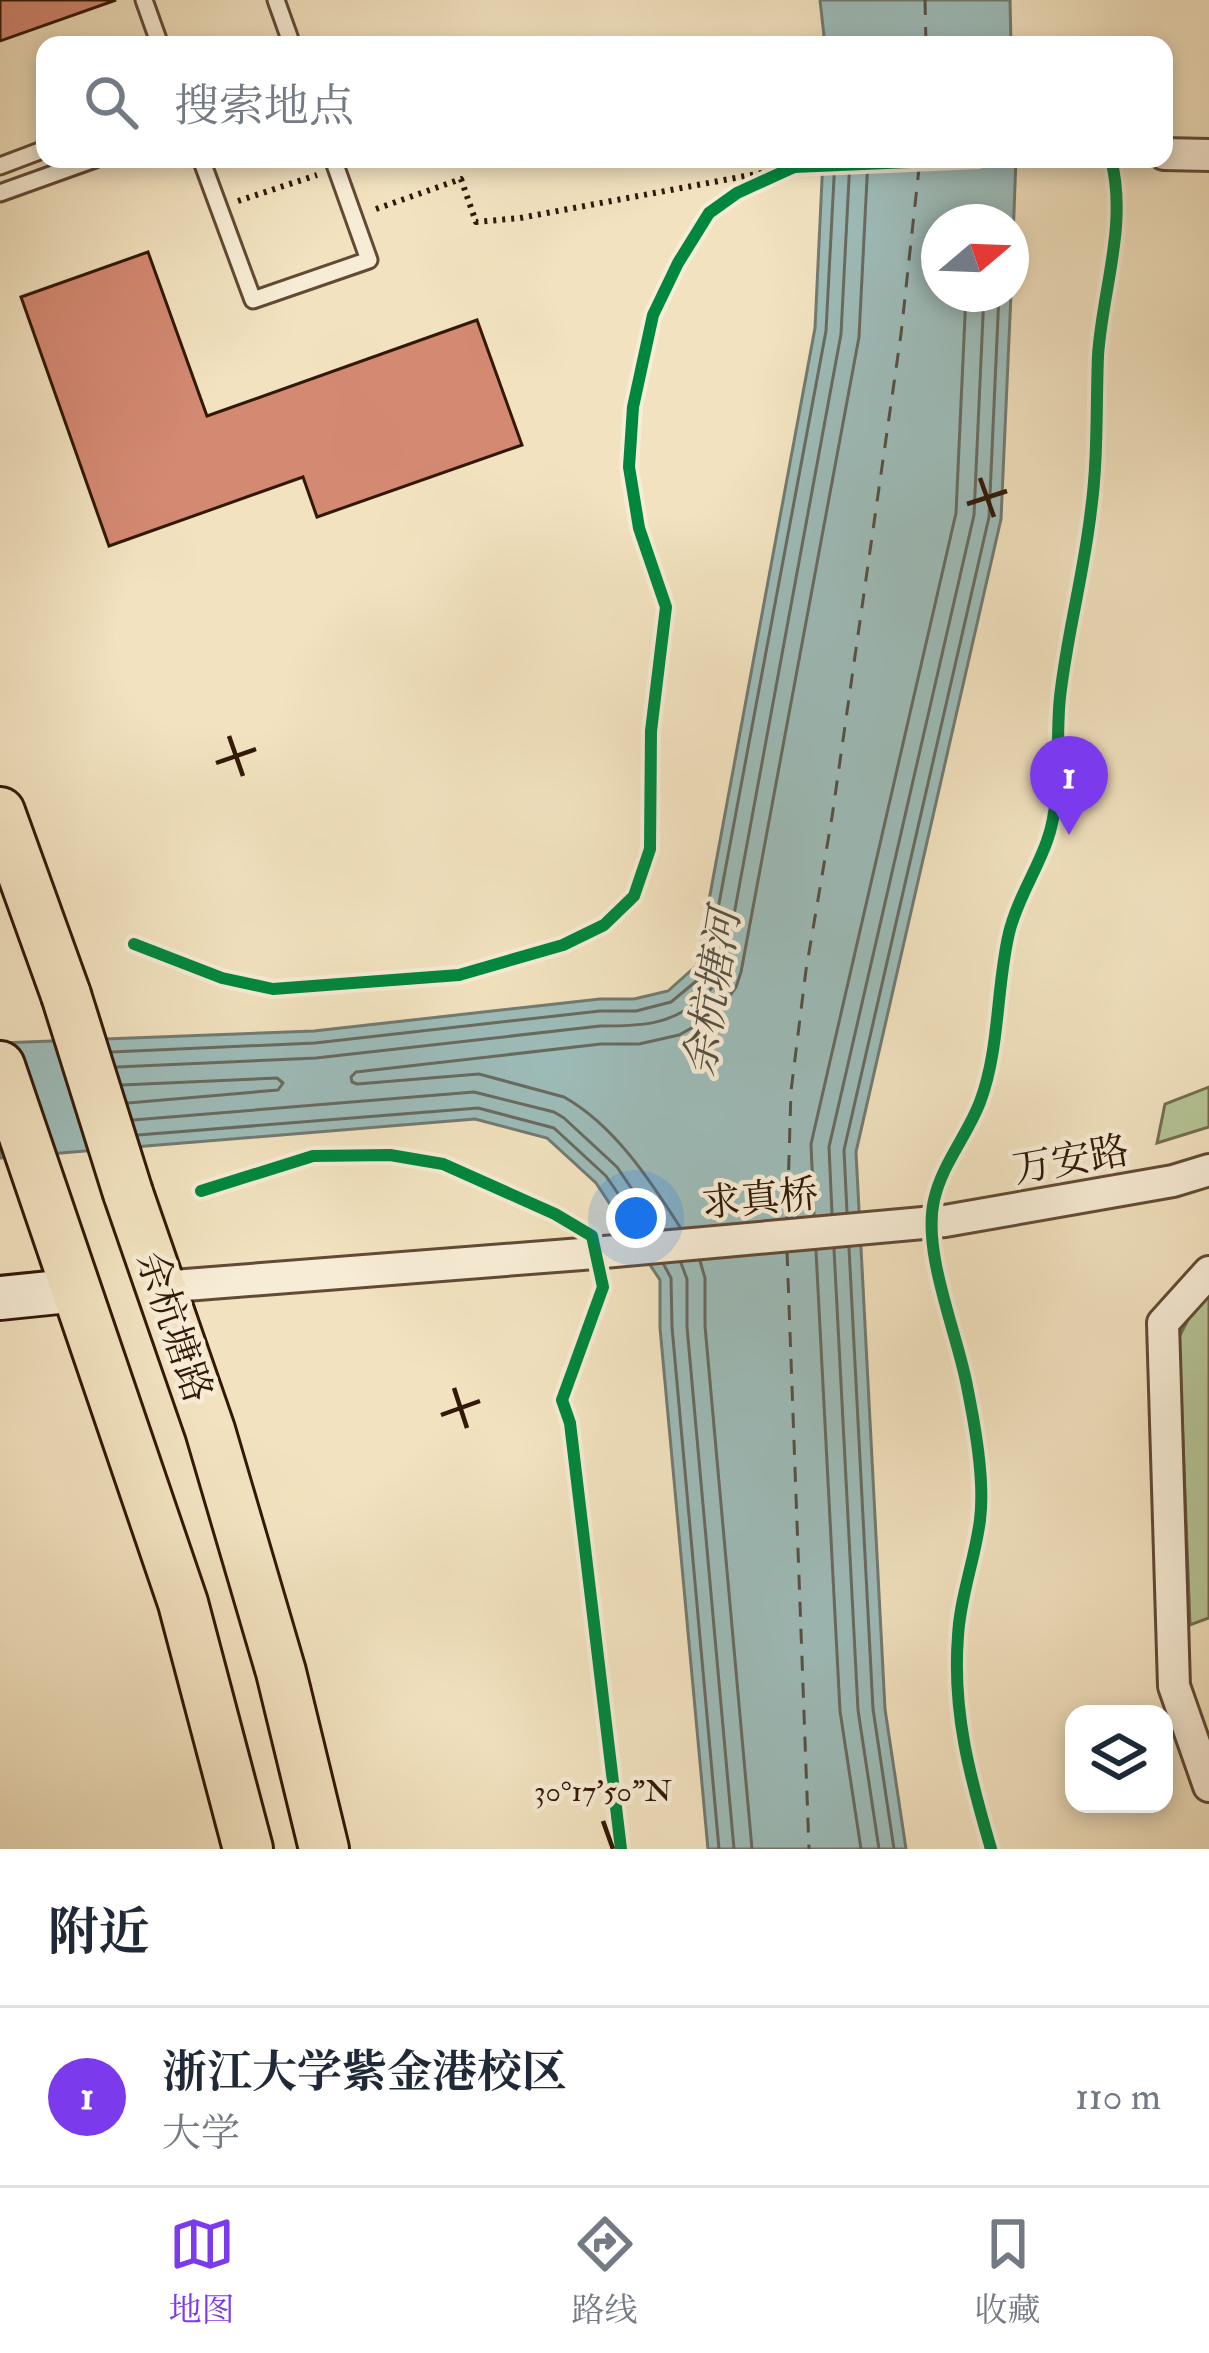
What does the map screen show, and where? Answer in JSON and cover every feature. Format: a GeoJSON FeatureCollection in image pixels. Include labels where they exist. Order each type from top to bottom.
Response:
{"type":"FeatureCollection","features":[{"type":"Feature","properties":{"kind":"main road","name":"余杭塘路"},"geometry":{"type":"LineString","coordinates":[[0,812],[66,995],[210,1430],[274,1650],[324,1849]]}},
{"type":"Feature","properties":{"kind":"main road","name":"余杭塘路"},"geometry":{"type":"LineString","coordinates":[[0,1066],[183,1603],[248,1849]]}},
{"type":"Feature","properties":{"kind":"street"},"geometry":{"type":"LineString","coordinates":[[1173,154],[1209,155]]}},
{"type":"Feature","properties":{"kind":"street","name":"万安路"},"geometry":{"type":"LineString","coordinates":[[945,1221],[1173,1181],[1209,1170]]}},
{"type":"Feature","properties":{"kind":"street","name":"求真桥"},"geometry":{"type":"LineString","coordinates":[[160,1287],[945,1221]]}},
{"type":"Feature","properties":{"kind":"street"},"geometry":{"type":"LineString","coordinates":[[1209,1272],[1163,1323],[1174,1685],[1209,1786]]}},
{"type":"Feature","properties":{"kind":"street"},"geometry":{"type":"LineString","coordinates":[[0,1298],[78,1290]]}},
{"type":"Feature","properties":{"kind":"lane"},"geometry":{"type":"LineString","coordinates":[[144,0],[157,36]]}},
{"type":"Feature","properties":{"kind":"lane"},"geometry":{"type":"LineString","coordinates":[[276,0],[289,36]]}},
{"type":"Feature","properties":{"kind":"lane"},"geometry":{"type":"LineString","coordinates":[[0,166],[36,152]]}},
{"type":"Feature","properties":{"kind":"lane"},"geometry":{"type":"LineString","coordinates":[[0,193],[70,168]]}},
{"type":"Feature","properties":{"kind":"lane"},"geometry":{"type":"LineString","coordinates":[[204,168],[253,300],[369,260],[335,168]]}},
{"type":"Feature","properties":{"kind":"path"},"geometry":{"type":"LineString","coordinates":[[218,208],[323,168]]}},
{"type":"Feature","properties":{"kind":"path"},"geometry":{"type":"LineString","coordinates":[[345,168],[361,215],[461,179],[476,222],[520,218],[767,168]]}},
{"type":"Feature","properties":{"kind":"path"},"geometry":{"type":"LineString","coordinates":[[737,193],[783,168]]}},
{"type":"Feature","properties":{"kind":"green space"},"geometry":{"type":"Polygon","coordinates":[[[1209,1087],[1209,1127],[1157,1143],[1165,1104],[1209,1087]]]}},
{"type":"Feature","properties":{"kind":"green space"},"geometry":{"type":"Polygon","coordinates":[[[1209,1293],[1209,1618],[1190,1625],[1179,1337],[1196,1304],[1209,1293]]]}},
{"type":"Feature","properties":{"kind":"water"},"geometry":{"type":"Polygon","coordinates":[[[820,0],[1010,0],[1011,36],[824,36],[820,0]]]}},
{"type":"Feature","properties":{"kind":"water","name":"余杭塘河"},"geometry":{"type":"Polygon","coordinates":[[[823,168],[1016,168],[1014,204],[921,204],[921,312],[1010,312],[1001,519],[856,1152],[885,1709],[906,1849],[708,1849],[660,1328],[660,1280],[596,1183],[547,1138],[475,1119],[0,1158],[0,1043],[314,1031],[634,999],[668,991],[697,965],[815,328],[823,168]]]}},
{"type":"Feature","properties":{"kind":"building"},"geometry":{"type":"Polygon","coordinates":[[[0,0],[116,0],[0,41],[0,0]]]}},
{"type":"Feature","properties":{"kind":"building"},"geometry":{"type":"Polygon","coordinates":[[[148,252],[207,416],[477,320],[522,445],[317,517],[303,477],[109,546],[21,297],[148,252]]]}},
{"type":"Feature","properties":{"kind":"ferry route"},"geometry":{"type":"LineString","coordinates":[[925,0],[926,36]]}},
{"type":"Feature","properties":{"kind":"ferry route"},"geometry":{"type":"LineString","coordinates":[[787,1224],[791,1091],[806,970],[901,334],[919,168]]}},
{"type":"Feature","properties":{"kind":"ferry route"},"geometry":{"type":"LineString","coordinates":[[787,1251],[809,1849]]}},
{"type":"Feature","properties":{"kind":"cycle path"},"geometry":{"type":"LineString","coordinates":[[134,944],[222,978],[273,989],[459,975],[563,945],[604,925],[634,896],[650,849],[651,731],[666,607],[639,528],[629,467],[633,407],[653,315],[709,213],[737,193],[792,168]]}},
{"type":"Feature","properties":{"kind":"cycle path"},"geometry":{"type":"LineString","coordinates":[[991,1849],[964,1744],[957,1664],[962,1607],[980,1520],[980,1471],[967,1386],[937,1268],[932,1221],[938,1187],[986,1082],[1009,933],[1052,824],[1060,697],[1093,491],[1100,332],[1117,208],[1112,168]]}},
{"type":"Feature","properties":{"kind":"cycle path"},"geometry":{"type":"LineString","coordinates":[[201,1191],[313,1156],[390,1155],[443,1164],[555,1214],[592,1236],[603,1287],[562,1400],[570,1423],[621,1849]]}},
{"type":"Feature","properties":{"kind":"place","name":"浙江大学紫金港校区"},"geometry":{"type":"Point","coordinates":[1069,835]}}]}
